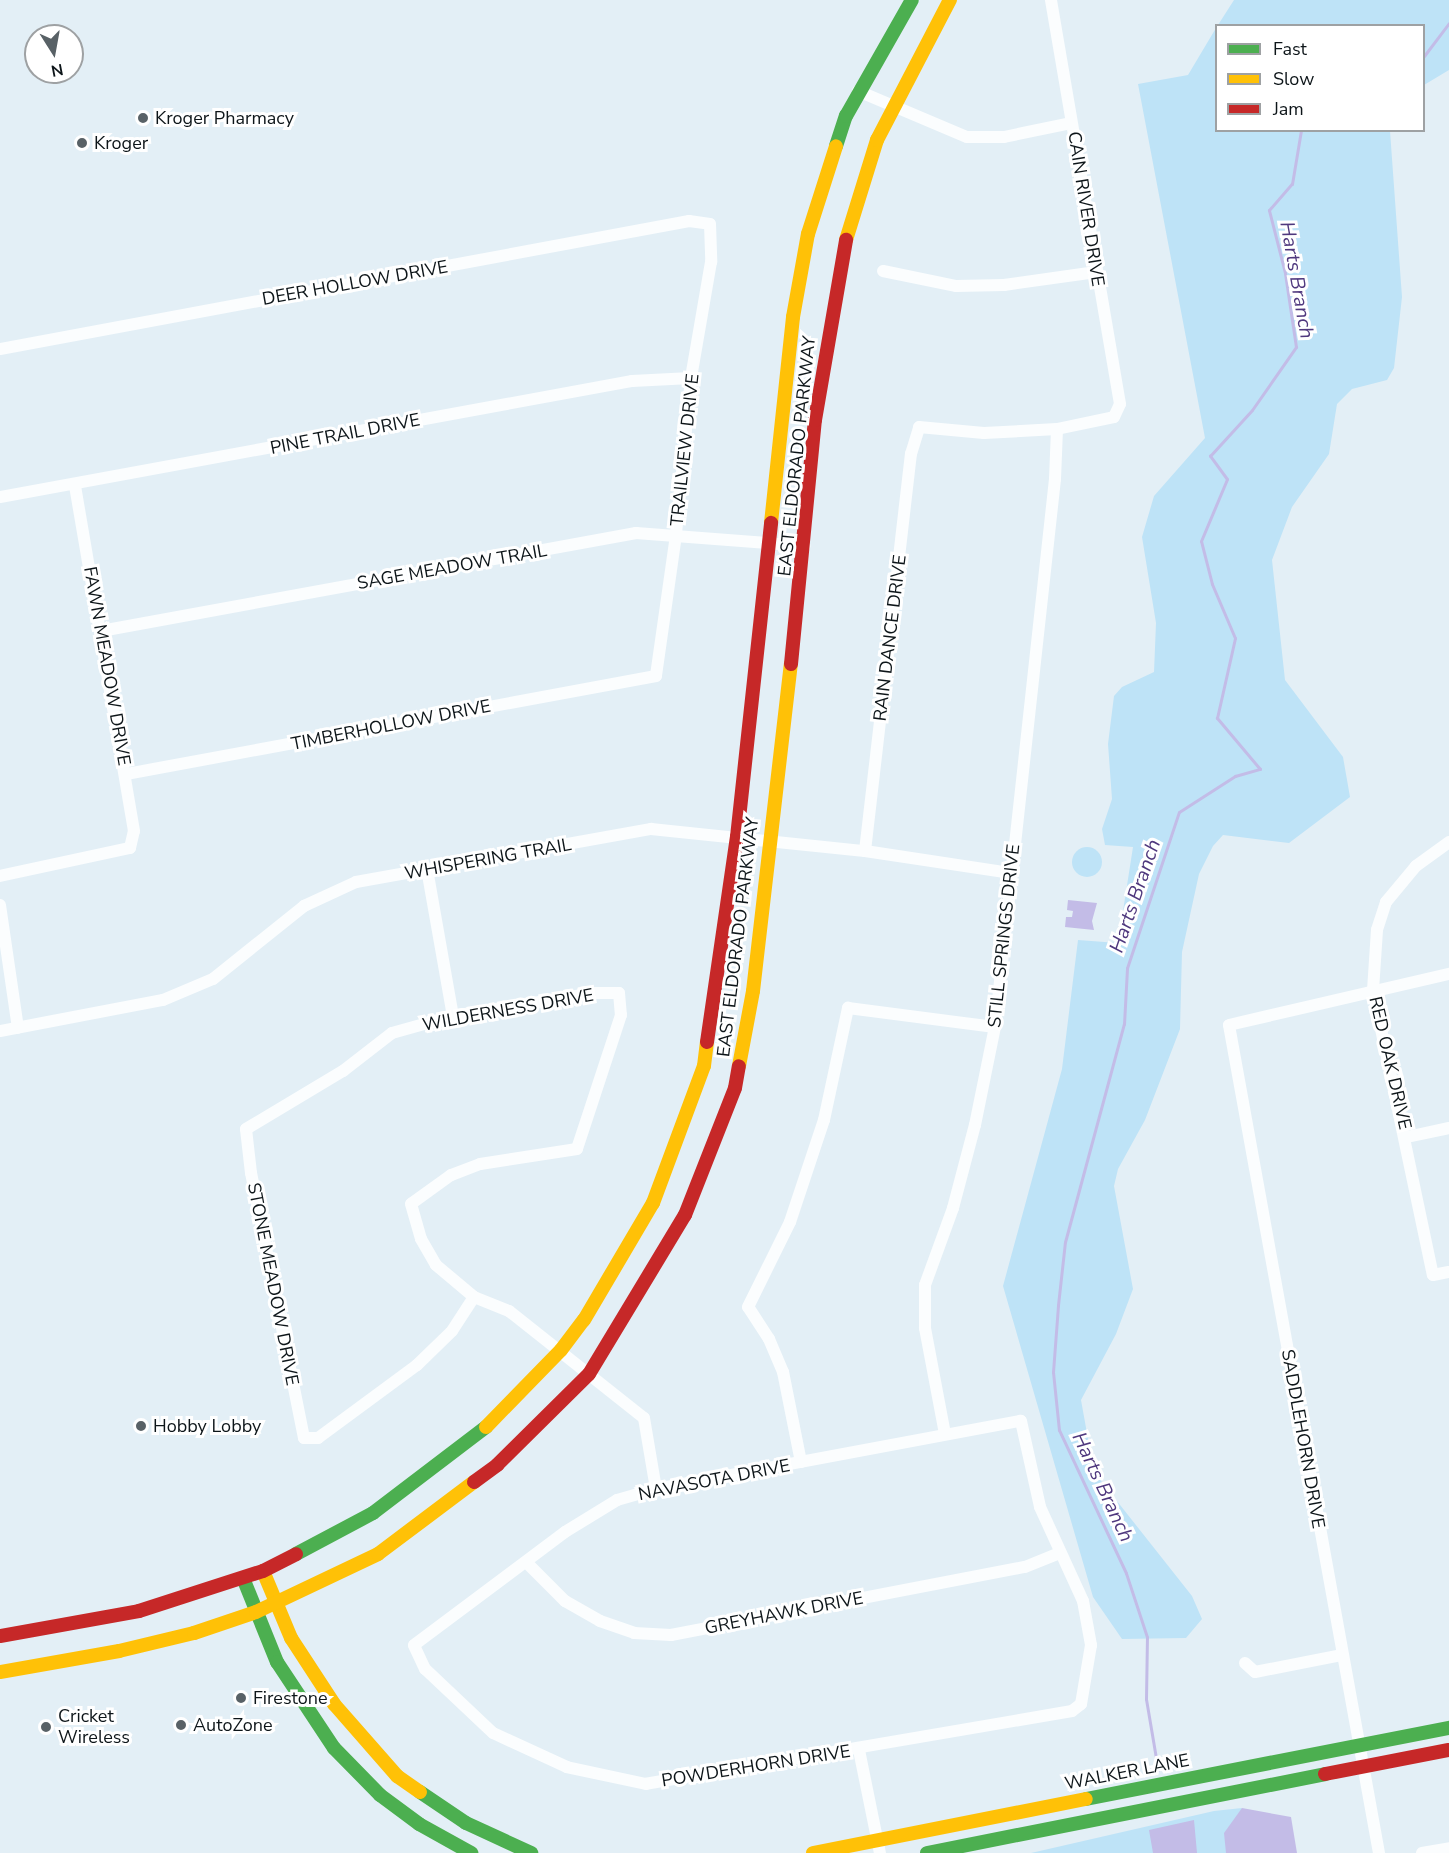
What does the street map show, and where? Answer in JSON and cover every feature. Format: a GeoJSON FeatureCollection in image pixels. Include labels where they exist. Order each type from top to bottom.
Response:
{"type":"FeatureCollection","features":[{"type":"Feature","properties":{"kind":"main road","name":"EAST ELDORADO PARKWAY"},"geometry":{"type":"LineString","coordinates":[[0,1636],[139,1611],[243,1578],[263,1571],[374,1513],[489,1425],[561,1350],[584,1320],[653,1203],[704,1066],[737,837],[793,317],[808,234],[846,116],[858,91],[912,0]]}},
{"type":"Feature","properties":{"kind":"main road","name":"EAST ELDORADO PARKWAY"},"geometry":{"type":"LineString","coordinates":[[1,1672],[119,1651],[256,1612],[378,1554],[497,1465],[589,1374],[685,1215],[735,1088],[753,991],[768,840],[784,738],[805,546],[815,420],[843,251],[877,140],[950,0]]}},
{"type":"Feature","properties":{"kind":"main road"},"geometry":{"type":"LineString","coordinates":[[263,1571],[291,1638],[334,1704],[397,1776],[466,1823],[531,1853]]}},
{"type":"Feature","properties":{"kind":"main road"},"geometry":{"type":"LineString","coordinates":[[243,1578],[277,1662],[334,1748],[388,1801],[419,1824],[471,1853]]}},
{"type":"Feature","properties":{"kind":"main road"},"geometry":{"type":"LineString","coordinates":[[0,1655],[1,1672]]}},
{"type":"Feature","properties":{"kind":"main road","name":"WALKER LANE"},"geometry":{"type":"LineString","coordinates":[[813,1853],[878,1846],[1359,1744],[1449,1728]]}},
{"type":"Feature","properties":{"kind":"main road"},"geometry":{"type":"LineString","coordinates":[[927,1853],[1449,1750]]}},
{"type":"Feature","properties":{"kind":"street","name":"CAIN RIVER DRIVE"},"geometry":{"type":"LineString","coordinates":[[1051,0],[1120,404],[1114,417],[1057,429]]}},
{"type":"Feature","properties":{"kind":"street"},"geometry":{"type":"LineString","coordinates":[[858,91],[946,131],[976,138],[1004,137],[1071,123]]}},
{"type":"Feature","properties":{"kind":"street","name":"DEER HOLLOW DRIVE"},"geometry":{"type":"LineString","coordinates":[[0,349],[689,221],[710,224]]}},
{"type":"Feature","properties":{"kind":"street","name":"TRAILVIEW DRIVE"},"geometry":{"type":"LineString","coordinates":[[656,676],[676,535],[691,378],[711,262],[710,224]]}},
{"type":"Feature","properties":{"kind":"street"},"geometry":{"type":"LineString","coordinates":[[883,271],[956,286],[1004,285],[1096,272]]}},
{"type":"Feature","properties":{"kind":"street","name":"PINE TRAIL DRIVE"},"geometry":{"type":"LineString","coordinates":[[0,497],[632,381],[691,378]]}},
{"type":"Feature","properties":{"kind":"street","name":"RAIN DANCE DRIVE"},"geometry":{"type":"LineString","coordinates":[[865,851],[911,454],[919,427],[984,433],[1057,429]]}},
{"type":"Feature","properties":{"kind":"street","name":"STILL SPRINGS DRIVE"},"geometry":{"type":"LineString","coordinates":[[945,1434],[925,1328],[925,1285],[953,1208],[975,1125],[995,1026],[1055,480],[1057,429]]}},
{"type":"Feature","properties":{"kind":"street","name":"FAWN MEADOW DRIVE"},"geometry":{"type":"LineString","coordinates":[[0,876],[130,848],[134,831],[75,485]]}},
{"type":"Feature","properties":{"kind":"street","name":"SAGE MEADOW TRAIL"},"geometry":{"type":"LineString","coordinates":[[101,631],[636,533],[805,546]]}},
{"type":"Feature","properties":{"kind":"street","name":"TIMBERHOLLOW DRIVE"},"geometry":{"type":"LineString","coordinates":[[126,774],[656,676]]}},
{"type":"Feature","properties":{"kind":"street","name":"WHISPERING TRAIL"},"geometry":{"type":"LineString","coordinates":[[0,1031],[163,1000],[213,979],[304,906],[356,882],[651,829],[865,851],[1011,873]]}},
{"type":"Feature","properties":{"kind":"street","name":"RED OAK DRIVE"},"geometry":{"type":"LineString","coordinates":[[1449,842],[1416,866],[1386,902],[1377,930],[1373,991],[1407,1137],[1433,1275],[1449,1272]]}},
{"type":"Feature","properties":{"kind":"street"},"geometry":{"type":"LineString","coordinates":[[428,869],[453,1016]]}},
{"type":"Feature","properties":{"kind":"street"},"geometry":{"type":"LineString","coordinates":[[0,905],[18,1028]]}},
{"type":"Feature","properties":{"kind":"street"},"geometry":{"type":"LineString","coordinates":[[1373,991],[1449,974]]}},
{"type":"Feature","properties":{"kind":"street","name":"SADDLEHORN DRIVE"},"geometry":{"type":"LineString","coordinates":[[1373,991],[1229,1025],[1379,1853]]}},
{"type":"Feature","properties":{"kind":"street","name":"WILDERNESS DRIVE"},"geometry":{"type":"LineString","coordinates":[[246,1130],[327,1082],[392,1033],[453,1016],[594,993],[619,993],[621,1016],[577,1149],[480,1164],[450,1175],[411,1204],[421,1239],[436,1265],[474,1297]]}},
{"type":"Feature","properties":{"kind":"street"},"geometry":{"type":"LineString","coordinates":[[801,1462],[783,1372],[770,1339],[748,1307],[790,1222],[820,1132],[848,1008],[995,1026]]}},
{"type":"Feature","properties":{"kind":"street"},"geometry":{"type":"LineString","coordinates":[[1407,1137],[1449,1128]]}},
{"type":"Feature","properties":{"kind":"street","name":"STONE MEADOW DRIVE"},"geometry":{"type":"LineString","coordinates":[[246,1130],[251,1173],[304,1438],[318,1438],[417,1365],[452,1331],[474,1297]]}},
{"type":"Feature","properties":{"kind":"street"},"geometry":{"type":"LineString","coordinates":[[474,1297],[509,1311],[561,1350],[644,1419],[656,1489]]}},
{"type":"Feature","properties":{"kind":"street","name":"NAVASOTA DRIVE"},"geometry":{"type":"LineString","coordinates":[[414,1645],[527,1563],[565,1532],[617,1500],[656,1489],[1021,1421],[1040,1507],[1059,1553]]}},
{"type":"Feature","properties":{"kind":"street","name":"GREYHAWK DRIVE"},"geometry":{"type":"LineString","coordinates":[[527,1563],[565,1600],[600,1621],[634,1633],[671,1635],[1025,1567],[1059,1553]]}},
{"type":"Feature","properties":{"kind":"street","name":"POWDERHORN DRIVE"},"geometry":{"type":"LineString","coordinates":[[414,1645],[424,1669],[493,1732],[567,1767],[646,1784],[859,1750],[1072,1711],[1081,1704],[1091,1645],[1083,1601],[1059,1553]]}},
{"type":"Feature","properties":{"kind":"street"},"geometry":{"type":"LineString","coordinates":[[1245,1663],[1255,1672],[1342,1655]]}},
{"type":"Feature","properties":{"kind":"street"},"geometry":{"type":"LineString","coordinates":[[859,1750],[878,1846]]}},
{"type":"Feature","properties":{"kind":"street"},"geometry":{"type":"LineString","coordinates":[[1422,1853],[1449,1848]]}},
{"type":"Feature","properties":{"kind":"shaded area"},"geometry":{"type":"Polygon","coordinates":[[[1234,0],[1449,0],[1449,70],[1425,84],[1425,24],[1219,24],[1234,0]]]}},
{"type":"Feature","properties":{"kind":"shaded area"},"geometry":{"type":"Polygon","coordinates":[[[1215,30],[1215,132],[1390,132],[1402,297],[1394,368],[1387,380],[1352,389],[1337,404],[1329,454],[1292,507],[1272,560],[1285,680],[1343,757],[1350,797],[1289,843],[1223,835],[1213,846],[1199,874],[1182,952],[1180,1029],[1145,1120],[1118,1169],[1114,1186],[1133,1289],[1116,1334],[1081,1400],[1094,1472],[1192,1596],[1202,1619],[1186,1638],[1122,1639],[1093,1597],[1003,1286],[1062,1069],[1078,940],[1118,943],[1133,847],[1105,845],[1102,829],[1112,799],[1108,744],[1114,696],[1122,687],[1154,672],[1156,623],[1142,537],[1154,496],[1205,438],[1138,84],[1188,75],[1215,30]]]}},
{"type":"Feature","properties":{"kind":"shaded area"},"geometry":{"type":"Polygon","coordinates":[[[1087,847],[1098,851],[1102,862],[1098,873],[1087,877],[1076,873],[1072,862],[1076,851],[1087,847]]]}},
{"type":"Feature","properties":{"kind":"shaded area"},"geometry":{"type":"Polygon","coordinates":[[[1068,900],[1097,903],[1092,921],[1094,930],[1065,927],[1066,917],[1072,917],[1073,911],[1067,910],[1068,900]]]}},
{"type":"Feature","properties":{"kind":"shaded area"},"geometry":{"type":"Polygon","coordinates":[[[1242,1808],[1229,1853],[1031,1853],[1214,1811],[1242,1808]]]}},
{"type":"Feature","properties":{"kind":"shaded area"},"geometry":{"type":"Polygon","coordinates":[[[1242,1808],[1291,1817],[1297,1853],[1226,1853],[1224,1833],[1242,1808]]]}},
{"type":"Feature","properties":{"kind":"shaded area"},"geometry":{"type":"Polygon","coordinates":[[[1194,1820],[1197,1853],[1153,1853],[1149,1830],[1194,1820]]]}},
{"type":"Feature","properties":{"kind":"waterway","name":"Harts Branch"},"geometry":{"type":"LineString","coordinates":[[1425,55],[1449,23]]}},
{"type":"Feature","properties":{"kind":"waterway","name":"Harts Branch"},"geometry":{"type":"LineString","coordinates":[[1158,1770],[1146,1699],[1147,1637],[1126,1573],[1059,1430],[1053,1372],[1058,1305],[1065,1242],[1124,1024],[1127,968],[1179,812],[1235,776],[1260,769],[1217,718],[1235,638],[1212,584],[1201,541],[1227,479],[1210,456],[1252,410],[1296,347],[1285,273],[1269,210],[1292,184],[1301,132]]}},
{"type":"Feature","properties":{"kind":"traffic: fast"},"geometry":{"type":"LineString","coordinates":[[836,146],[846,116],[912,0]]}},
{"type":"Feature","properties":{"kind":"traffic: fast"},"geometry":{"type":"LineString","coordinates":[[296,1554],[373,1513],[486,1427]]}},
{"type":"Feature","properties":{"kind":"traffic: fast"},"geometry":{"type":"LineString","coordinates":[[243,1578],[277,1662],[334,1748],[380,1795],[419,1824],[471,1853]]}},
{"type":"Feature","properties":{"kind":"traffic: fast"},"geometry":{"type":"LineString","coordinates":[[1086,1799],[1449,1728]]}},
{"type":"Feature","properties":{"kind":"traffic: fast"},"geometry":{"type":"LineString","coordinates":[[927,1853],[1325,1774]]}},
{"type":"Feature","properties":{"kind":"traffic: fast"},"geometry":{"type":"LineString","coordinates":[[420,1792],[466,1823],[531,1853]]}},
{"type":"Feature","properties":{"kind":"traffic: slow"},"geometry":{"type":"LineString","coordinates":[[846,240],[877,140],[950,0]]}},
{"type":"Feature","properties":{"kind":"traffic: slow"},"geometry":{"type":"LineString","coordinates":[[771,523],[793,317],[808,234],[836,146]]}},
{"type":"Feature","properties":{"kind":"traffic: slow"},"geometry":{"type":"LineString","coordinates":[[739,1066],[753,991],[791,664]]}},
{"type":"Feature","properties":{"kind":"traffic: slow"},"geometry":{"type":"LineString","coordinates":[[486,1427],[561,1350],[584,1320],[653,1203],[704,1066],[707,1042]]}},
{"type":"Feature","properties":{"kind":"traffic: slow"},"geometry":{"type":"LineString","coordinates":[[0,1672],[119,1651],[194,1633],[256,1612],[378,1554],[474,1482]]}},
{"type":"Feature","properties":{"kind":"traffic: slow"},"geometry":{"type":"LineString","coordinates":[[263,1571],[291,1638],[334,1704],[397,1776],[420,1792]]}},
{"type":"Feature","properties":{"kind":"traffic: slow"},"geometry":{"type":"LineString","coordinates":[[813,1853],[1086,1799]]}},
{"type":"Feature","properties":{"kind":"traffic: jam"},"geometry":{"type":"LineString","coordinates":[[791,664],[815,420],[846,240]]}},
{"type":"Feature","properties":{"kind":"traffic: jam"},"geometry":{"type":"LineString","coordinates":[[707,1042],[737,837],[771,523]]}},
{"type":"Feature","properties":{"kind":"traffic: jam"},"geometry":{"type":"LineString","coordinates":[[474,1482],[497,1465],[589,1374],[685,1215],[735,1088],[739,1066]]}},
{"type":"Feature","properties":{"kind":"traffic: jam"},"geometry":{"type":"LineString","coordinates":[[0,1636],[139,1611],[263,1571],[296,1554]]}},
{"type":"Feature","properties":{"kind":"traffic: jam"},"geometry":{"type":"LineString","coordinates":[[1325,1774],[1449,1750]]}},
{"type":"Feature","properties":{"kind":"place","name":"Kroger Pharmacy"},"geometry":{"type":"Point","coordinates":[143,118]}},
{"type":"Feature","properties":{"kind":"place","name":"Kroger"},"geometry":{"type":"Point","coordinates":[82,143]}},
{"type":"Feature","properties":{"kind":"place","name":"Hobby Lobby"},"geometry":{"type":"Point","coordinates":[141,1426]}},
{"type":"Feature","properties":{"kind":"place","name":"Firestone"},"geometry":{"type":"Point","coordinates":[241,1698]}},
{"type":"Feature","properties":{"kind":"place","name":"AutoZone"},"geometry":{"type":"Point","coordinates":[181,1725]}},
{"type":"Feature","properties":{"kind":"place","name":"Cricket Wireless"},"geometry":{"type":"Point","coordinates":[46,1727]}}]}
